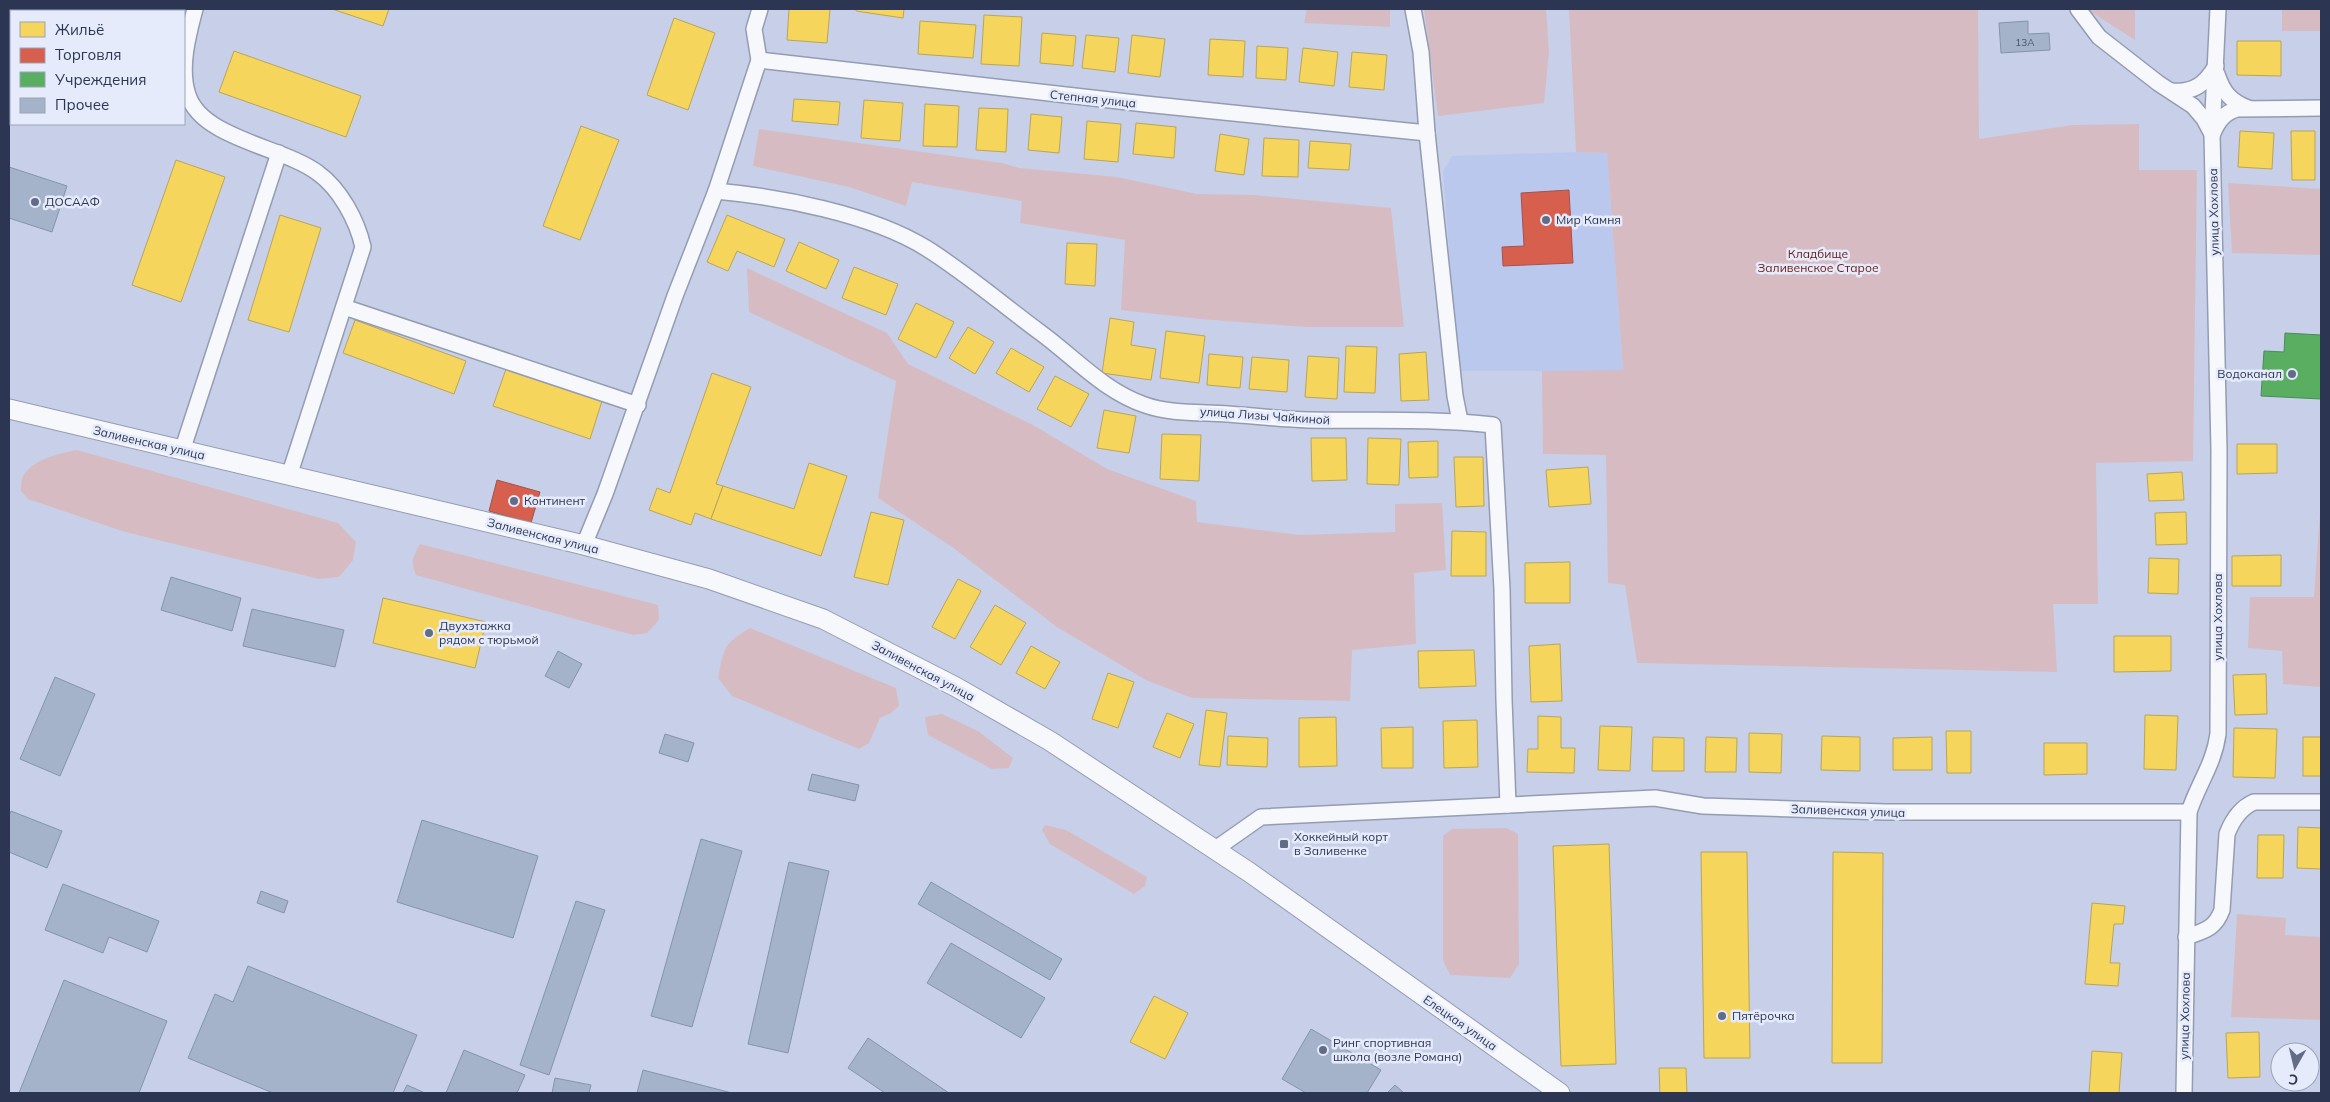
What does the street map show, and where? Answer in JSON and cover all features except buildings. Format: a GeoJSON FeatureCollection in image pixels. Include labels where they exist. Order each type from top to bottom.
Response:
{"type":"FeatureCollection","features":[{"type":"Feature","properties":{"kind":"street"},"geometry":{"type":"LineString","coordinates":[[194,9],[188,37],[185,86],[188,97],[202,117],[212,125],[279,153],[317,172],[331,184],[361,236],[363,247],[289,476]]}},
{"type":"Feature","properties":{"kind":"street"},"geometry":{"type":"LineString","coordinates":[[584,545],[638,405],[675,296],[716,191],[759,60],[754,29],[760,9]]}},
{"type":"Feature","properties":{"kind":"street"},"geometry":{"type":"LineString","coordinates":[[1413,9],[1421,52],[1427,133],[1455,396],[1460,421]]}},
{"type":"Feature","properties":{"kind":"street"},"geometry":{"type":"LineString","coordinates":[[2078,9],[2099,37],[2158,83],[2193,106],[2204,119],[2212,134]]}},
{"type":"Feature","properties":{"kind":"street","name":"улица Хохлова"},"geometry":{"type":"LineString","coordinates":[[2184,1093],[2189,812],[2196,792],[2215,752],[2218,734],[2219,450],[2212,134],[2218,9]]}},
{"type":"Feature","properties":{"kind":"street","name":"Степная улица"},"geometry":{"type":"LineString","coordinates":[[759,60],[1136,103],[1427,133]]}},
{"type":"Feature","properties":{"kind":"street"},"geometry":{"type":"LineString","coordinates":[[2172,91],[2186,92],[2208,78],[2216,68],[2228,96],[2234,103],[2248,108]]}},
{"type":"Feature","properties":{"kind":"street"},"geometry":{"type":"LineString","coordinates":[[2212,134],[2218,122],[2229,112],[2248,108],[2321,108]]}},
{"type":"Feature","properties":{"kind":"street"},"geometry":{"type":"LineString","coordinates":[[182,450],[279,153]]}},
{"type":"Feature","properties":{"kind":"street","name":"улица Лизы Чайкиной"},"geometry":{"type":"LineString","coordinates":[[716,191],[751,195],[855,218],[890,230],[926,248],[1056,344],[1089,372],[1124,396],[1146,406],[1306,420],[1460,421],[1493,424],[1502,589],[1508,805]]}},
{"type":"Feature","properties":{"kind":"street"},"geometry":{"type":"LineString","coordinates":[[344,307],[638,405]]}},
{"type":"Feature","properties":{"kind":"street","name":"Заливенская улица"},"geometry":{"type":"LineString","coordinates":[[9,409],[584,545],[709,579],[823,619],[956,686],[1050,741],[1214,850],[1261,817],[1654,798],[1704,806],[1876,812],[2189,812]]}},
{"type":"Feature","properties":{"kind":"street"},"geometry":{"type":"LineString","coordinates":[[2186,936],[2206,931],[2214,926],[2218,919],[2222,910],[2226,834],[2244,807],[2254,802],[2321,802]]}},
{"type":"Feature","properties":{"kind":"street","name":"Елецкая улица"},"geometry":{"type":"LineString","coordinates":[[1214,850],[1249,872],[1560,1093]]}},
{"type":"Feature","properties":{"kind":"shaded area"},"geometry":{"type":"Polygon","coordinates":[[[1576,152],[1607,153],[1623,371],[1458,371],[1443,171],[1452,156],[1576,152]]]}},
{"type":"Feature","properties":{"kind":"green space"},"geometry":{"type":"Polygon","coordinates":[[[1307,9],[1390,9],[1390,27],[1304,23],[1307,9]]]}},
{"type":"Feature","properties":{"kind":"green space"},"geometry":{"type":"Polygon","coordinates":[[[1424,9],[1546,9],[1549,52],[1544,103],[1438,116],[1424,9]]]}},
{"type":"Feature","properties":{"kind":"green space","name":"Кладбище Заливенское Старое"},"geometry":{"type":"Polygon","coordinates":[[[1569,9],[1978,9],[1979,139],[2072,125],[2139,124],[2139,170],[2197,170],[2193,461],[2096,463],[2098,604],[2053,604],[2057,672],[1637,663],[1625,585],[1608,583],[1606,455],[1543,454],[1542,371],[1623,370],[1607,153],[1576,152],[1569,9]]]}},
{"type":"Feature","properties":{"kind":"green space"},"geometry":{"type":"Polygon","coordinates":[[[2089,9],[2135,9],[2135,40],[2091,12],[2089,9]]]}},
{"type":"Feature","properties":{"kind":"green space"},"geometry":{"type":"Polygon","coordinates":[[[2282,9],[2321,9],[2321,31],[2282,31],[2282,9]]]}},
{"type":"Feature","properties":{"kind":"green space"},"geometry":{"type":"Polygon","coordinates":[[[759,129],[1002,163],[1019,168],[1117,177],[1197,194],[1254,195],[1391,208],[1404,327],[1307,327],[1200,319],[1121,310],[1125,240],[1020,223],[1022,201],[912,182],[906,206],[849,187],[753,166],[759,129]]]}},
{"type":"Feature","properties":{"kind":"green space"},"geometry":{"type":"Polygon","coordinates":[[[2228,183],[2321,189],[2321,255],[2232,253],[2228,183]]]}},
{"type":"Feature","properties":{"kind":"green space"},"geometry":{"type":"Polygon","coordinates":[[[747,268],[887,333],[908,364],[1033,425],[1107,469],[1196,501],[1197,522],[1299,535],[1395,532],[1395,504],[1442,503],[1446,570],[1414,573],[1416,644],[1352,650],[1350,701],[1192,698],[1146,680],[1057,627],[952,547],[878,498],[896,381],[749,312],[747,268]]]}},
{"type":"Feature","properties":{"kind":"green space"},"geometry":{"type":"Polygon","coordinates":[[[77,450],[338,523],[356,542],[353,560],[339,577],[319,579],[125,532],[28,499],[21,491],[22,479],[25,472],[31,467],[46,458],[77,450]]]}},
{"type":"Feature","properties":{"kind":"green space"},"geometry":{"type":"Polygon","coordinates":[[[2321,499],[2321,687],[2283,684],[2282,651],[2248,648],[2250,597],[2314,597],[2321,499]]]}},
{"type":"Feature","properties":{"kind":"green space"},"geometry":{"type":"Polygon","coordinates":[[[420,544],[658,605],[659,620],[647,633],[633,635],[416,575],[413,559],[420,544]]]}},
{"type":"Feature","properties":{"kind":"green space"},"geometry":{"type":"Polygon","coordinates":[[[750,628],[896,688],[899,706],[891,713],[880,718],[869,743],[859,749],[732,696],[718,678],[722,660],[726,648],[734,638],[750,628]]]}},
{"type":"Feature","properties":{"kind":"green space"},"geometry":{"type":"Polygon","coordinates":[[[942,714],[978,731],[1013,758],[1009,768],[992,769],[928,735],[925,717],[942,714]]]}},
{"type":"Feature","properties":{"kind":"green space"},"geometry":{"type":"Polygon","coordinates":[[[1045,825],[1066,830],[1147,877],[1145,886],[1134,894],[1050,844],[1042,830],[1045,825]]]}},
{"type":"Feature","properties":{"kind":"green space"},"geometry":{"type":"Polygon","coordinates":[[[1506,828],[1518,834],[1519,964],[1510,978],[1450,975],[1443,960],[1443,836],[1452,829],[1506,828]]]}},
{"type":"Feature","properties":{"kind":"green space"},"geometry":{"type":"Polygon","coordinates":[[[2237,914],[2286,918],[2285,935],[2321,937],[2321,1020],[2231,1017],[2237,914]]]}},
{"type":"Feature","properties":{"kind":"place","name":"ДОСААФ"},"geometry":{"type":"Point","coordinates":[35,202]}},
{"type":"Feature","properties":{"kind":"place","name":"Мир Камня"},"geometry":{"type":"Point","coordinates":[1546,220]}},
{"type":"Feature","properties":{"kind":"place","name":"Водоканал"},"geometry":{"type":"Point","coordinates":[2292,374]}},
{"type":"Feature","properties":{"kind":"place","name":"Континент"},"geometry":{"type":"Point","coordinates":[514,501]}},
{"type":"Feature","properties":{"kind":"place","name":"Двухэтажка рядом с тюрьмой"},"geometry":{"type":"Point","coordinates":[429,633]}},
{"type":"Feature","properties":{"kind":"place","name":"Хоккейный корт в Заливенке"},"geometry":{"type":"Point","coordinates":[1284,844]}},
{"type":"Feature","properties":{"kind":"place","name":"Пятёрочка"},"geometry":{"type":"Point","coordinates":[1722,1016]}},
{"type":"Feature","properties":{"kind":"place","name":"Ринг спортивная школа (возле Романа)"},"geometry":{"type":"Point","coordinates":[1323,1050]}}]}
